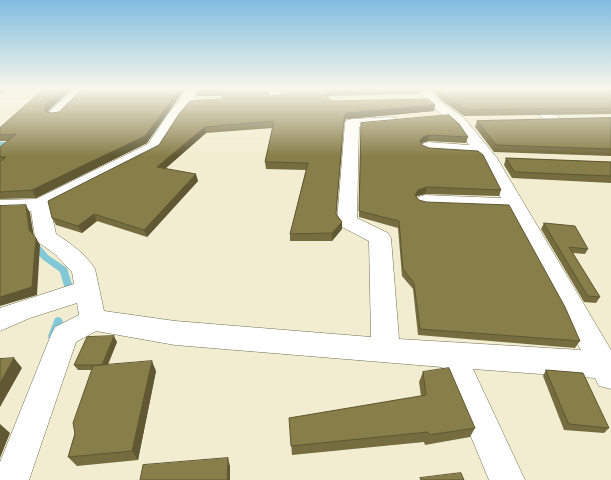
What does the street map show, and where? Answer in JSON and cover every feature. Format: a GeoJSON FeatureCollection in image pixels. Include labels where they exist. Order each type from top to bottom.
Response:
{"type":"FeatureCollection","features":[{"type":"Feature","properties":{"kind":"street"},"geometry":{"type":"LineString","coordinates":[[0,206],[40,205],[154,147],[173,117],[179,111]]}},
{"type":"Feature","properties":{"kind":"street"},"geometry":{"type":"LineString","coordinates":[[386,351],[380,238],[347,221],[352,123],[400,111]]}},
{"type":"Feature","properties":{"kind":"street"},"geometry":{"type":"LineString","coordinates":[[437,111],[462,120],[492,156],[514,204],[608,371]]}},
{"type":"Feature","properties":{"kind":"street"},"geometry":{"type":"LineString","coordinates":[[531,122],[551,118],[570,121]]}},
{"type":"Feature","properties":{"kind":"street"},"geometry":{"type":"LineString","coordinates":[[428,147],[492,156]]}},
{"type":"Feature","properties":{"kind":"street"},"geometry":{"type":"LineString","coordinates":[[425,200],[514,204]]}},
{"type":"Feature","properties":{"kind":"street"},"geometry":{"type":"LineString","coordinates":[[40,205],[46,237],[64,250],[83,269],[86,290],[94,320]]}},
{"type":"Feature","properties":{"kind":"street"},"geometry":{"type":"LineString","coordinates":[[0,320],[22,311],[86,290]]}},
{"type":"Feature","properties":{"kind":"street"},"geometry":{"type":"LineString","coordinates":[[9,479],[65,335],[94,320],[175,333],[386,351],[452,355],[608,371]]}},
{"type":"Feature","properties":{"kind":"street"},"geometry":{"type":"LineString","coordinates":[[452,355],[507,480]]}},
{"type":"Feature","properties":{"kind":"building"},"geometry":{"type":"Polygon","coordinates":[[[19,111],[46,111],[52,113],[60,111],[163,111],[145,136],[32,190],[0,192],[0,162],[6,157],[0,157],[0,147],[16,134],[0,135],[0,128],[19,111]]]}},
{"type":"Feature","properties":{"kind":"building"},"geometry":{"type":"Polygon","coordinates":[[[181,111],[364,111],[346,113],[344,117],[336,214],[342,222],[332,233],[290,234],[308,163],[265,162],[274,121],[205,127],[157,167],[196,174],[144,230],[94,214],[78,226],[52,218],[48,201],[159,145],[181,111]]]}},
{"type":"Feature","properties":{"kind":"building"},"geometry":{"type":"Polygon","coordinates":[[[449,115],[459,124],[468,137],[429,135],[420,140],[422,145],[429,148],[478,151],[483,155],[501,190],[427,187],[418,190],[415,195],[419,200],[426,202],[509,205],[565,307],[580,341],[420,329],[414,283],[403,269],[399,221],[359,211],[361,123],[449,115]]]}},
{"type":"Feature","properties":{"kind":"building"},"geometry":{"type":"Polygon","coordinates":[[[611,118],[611,149],[496,145],[477,121],[611,118]]]}},
{"type":"Feature","properties":{"kind":"building"},"geometry":{"type":"Polygon","coordinates":[[[506,158],[611,162],[611,176],[515,172],[506,158]]]}},
{"type":"Feature","properties":{"kind":"building"},"geometry":{"type":"Polygon","coordinates":[[[26,205],[29,230],[36,238],[32,287],[0,297],[0,206],[26,205]]]}},
{"type":"Feature","properties":{"kind":"building"},"geometry":{"type":"Polygon","coordinates":[[[544,223],[575,226],[588,249],[569,247],[600,297],[588,296],[544,223]]]}},
{"type":"Feature","properties":{"kind":"building"},"geometry":{"type":"Polygon","coordinates":[[[114,336],[102,365],[74,365],[87,337],[114,336]]]}},
{"type":"Feature","properties":{"kind":"building"},"geometry":{"type":"Polygon","coordinates":[[[14,358],[0,383],[0,359],[14,358]]]}},
{"type":"Feature","properties":{"kind":"building"},"geometry":{"type":"Polygon","coordinates":[[[152,361],[132,451],[68,457],[75,434],[73,423],[93,366],[152,361]]]}},
{"type":"Feature","properties":{"kind":"building"},"geometry":{"type":"Polygon","coordinates":[[[449,368],[475,428],[429,435],[428,432],[291,446],[289,418],[426,395],[423,372],[449,368]]]}},
{"type":"Feature","properties":{"kind":"building"},"geometry":{"type":"Polygon","coordinates":[[[546,370],[583,373],[609,428],[569,424],[546,370]]]}},
{"type":"Feature","properties":{"kind":"building"},"geometry":{"type":"Polygon","coordinates":[[[228,458],[227,480],[140,480],[143,465],[228,458]]]}},
{"type":"Feature","properties":{"kind":"building"},"geometry":{"type":"Polygon","coordinates":[[[461,473],[464,480],[421,480],[420,478],[461,473]]]}},
{"type":"Feature","properties":{"kind":"waterway"},"geometry":{"type":"LineString","coordinates":[[0,144],[15,144]]}},
{"type":"Feature","properties":{"kind":"waterway"},"geometry":{"type":"LineString","coordinates":[[33,243],[45,257],[64,270],[69,291]]}},
{"type":"Feature","properties":{"kind":"waterway"},"geometry":{"type":"LineString","coordinates":[[53,336],[58,321]]}}]}
